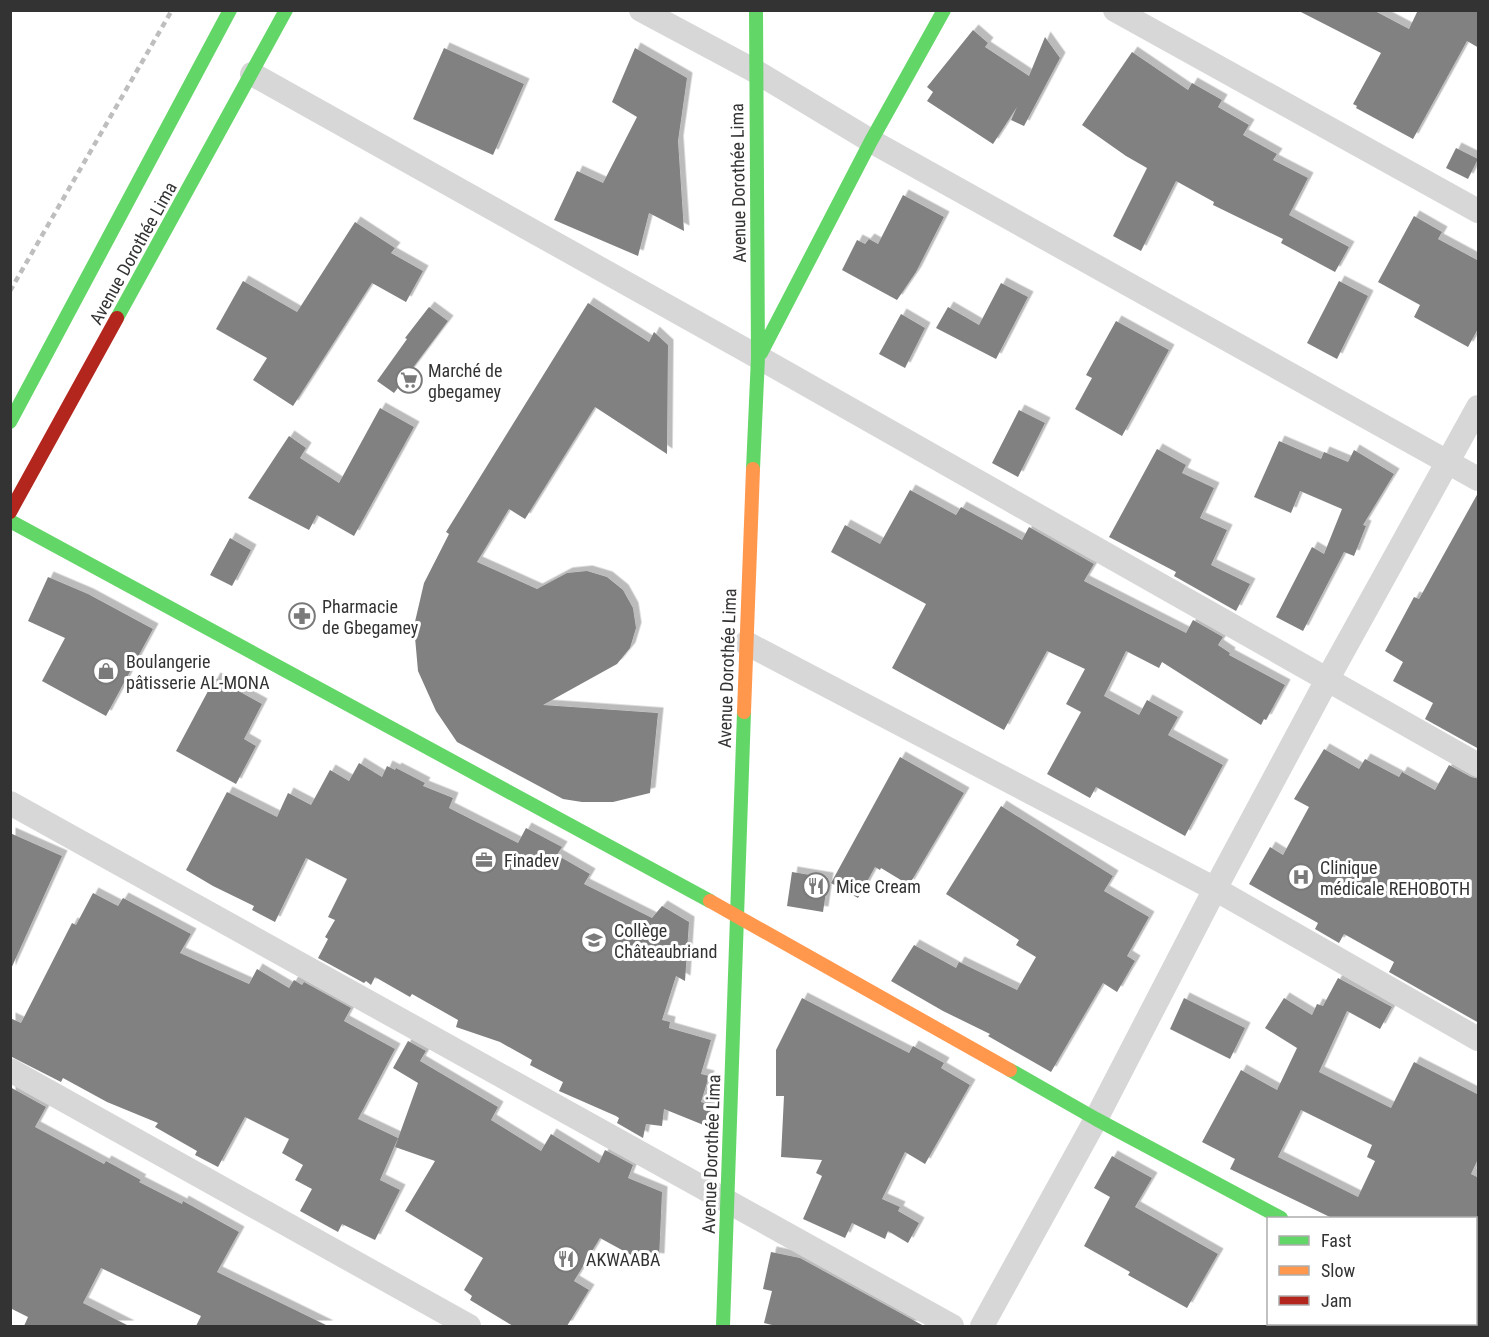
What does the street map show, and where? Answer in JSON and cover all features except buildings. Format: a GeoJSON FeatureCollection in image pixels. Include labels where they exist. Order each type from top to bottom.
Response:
{"type":"FeatureCollection","features":[{"type":"Feature","properties":{"kind":"main road","name":"Avenue Dorothée Lima"},"geometry":{"type":"LineString","coordinates":[[10,422],[230,10]]}},
{"type":"Feature","properties":{"kind":"main road","name":"Avenue Dorothée Lima"},"geometry":{"type":"LineString","coordinates":[[10,512],[286,10]]}},
{"type":"Feature","properties":{"kind":"main road","name":"Avenue Dorothée Lima"},"geometry":{"type":"LineString","coordinates":[[723,1326],[758,357],[756,10]]}},
{"type":"Feature","properties":{"kind":"main road"},"geometry":{"type":"LineString","coordinates":[[758,357],[871,141],[944,10]]}},
{"type":"Feature","properties":{"kind":"main road"},"geometry":{"type":"LineString","coordinates":[[10,521],[737,915],[1096,1119],[1279,1217]]}},
{"type":"Feature","properties":{"kind":"street"},"geometry":{"type":"LineString","coordinates":[[641,10],[755,71],[871,141],[1479,479]]}},
{"type":"Feature","properties":{"kind":"street"},"geometry":{"type":"LineString","coordinates":[[1115,10],[1479,211]]}},
{"type":"Feature","properties":{"kind":"street"},"geometry":{"type":"LineString","coordinates":[[252,74],[1479,765]]}},
{"type":"Feature","properties":{"kind":"street"},"geometry":{"type":"LineString","coordinates":[[982,1326],[1096,1119],[1327,680],[1479,407]]}},
{"type":"Feature","properties":{"kind":"street"},"geometry":{"type":"LineString","coordinates":[[746,643],[1215,889],[1479,1038]]}},
{"type":"Feature","properties":{"kind":"street"},"geometry":{"type":"LineString","coordinates":[[10,803],[952,1326]]}},
{"type":"Feature","properties":{"kind":"street"},"geometry":{"type":"LineString","coordinates":[[10,1070],[469,1326]]}},
{"type":"Feature","properties":{"kind":"railway"},"geometry":{"type":"LineString","coordinates":[[10,291],[172,10]]}},
{"type":"Feature","properties":{"kind":"traffic: fast"},"geometry":{"type":"LineString","coordinates":[[10,422],[230,10]]}},
{"type":"Feature","properties":{"kind":"traffic: fast"},"geometry":{"type":"LineString","coordinates":[[117,318],[286,10]]}},
{"type":"Feature","properties":{"kind":"traffic: fast"},"geometry":{"type":"LineString","coordinates":[[753,469],[758,357],[756,10]]}},
{"type":"Feature","properties":{"kind":"traffic: fast"},"geometry":{"type":"LineString","coordinates":[[761,353],[871,141],[944,10]]}},
{"type":"Feature","properties":{"kind":"traffic: fast"},"geometry":{"type":"LineString","coordinates":[[10,521],[710,901]]}},
{"type":"Feature","properties":{"kind":"traffic: fast"},"geometry":{"type":"LineString","coordinates":[[723,1326],[744,712]]}},
{"type":"Feature","properties":{"kind":"traffic: fast"},"geometry":{"type":"LineString","coordinates":[[1010,1070],[1279,1217]]}},
{"type":"Feature","properties":{"kind":"traffic: slow"},"geometry":{"type":"LineString","coordinates":[[744,712],[753,469]]}},
{"type":"Feature","properties":{"kind":"traffic: slow"},"geometry":{"type":"LineString","coordinates":[[710,901],[1010,1070]]}},
{"type":"Feature","properties":{"kind":"traffic: jam"},"geometry":{"type":"LineString","coordinates":[[10,512],[117,318]]}},
{"type":"Feature","properties":{"kind":"place","name":"Marché de gbegamey"},"geometry":{"type":"Point","coordinates":[409,380]}},
{"type":"Feature","properties":{"kind":"place","name":"Pharmacie de Gbegamey"},"geometry":{"type":"Point","coordinates":[302,616]}},
{"type":"Feature","properties":{"kind":"place","name":"Boulangerie pâtisserie AL-MONA"},"geometry":{"type":"Point","coordinates":[106,671]}},
{"type":"Feature","properties":{"kind":"place","name":"Finadev"},"geometry":{"type":"Point","coordinates":[484,860]}},
{"type":"Feature","properties":{"kind":"place","name":"Clinique médicale REHOBOTH"},"geometry":{"type":"Point","coordinates":[1301,877]}},
{"type":"Feature","properties":{"kind":"place","name":"Mice Cream"},"geometry":{"type":"Point","coordinates":[816,886]}},
{"type":"Feature","properties":{"kind":"place","name":"Collège Châteaubriand"},"geometry":{"type":"Point","coordinates":[594,940]}},
{"type":"Feature","properties":{"kind":"place","name":"AKWAABA"},"geometry":{"type":"Point","coordinates":[566,1259]}}]}
